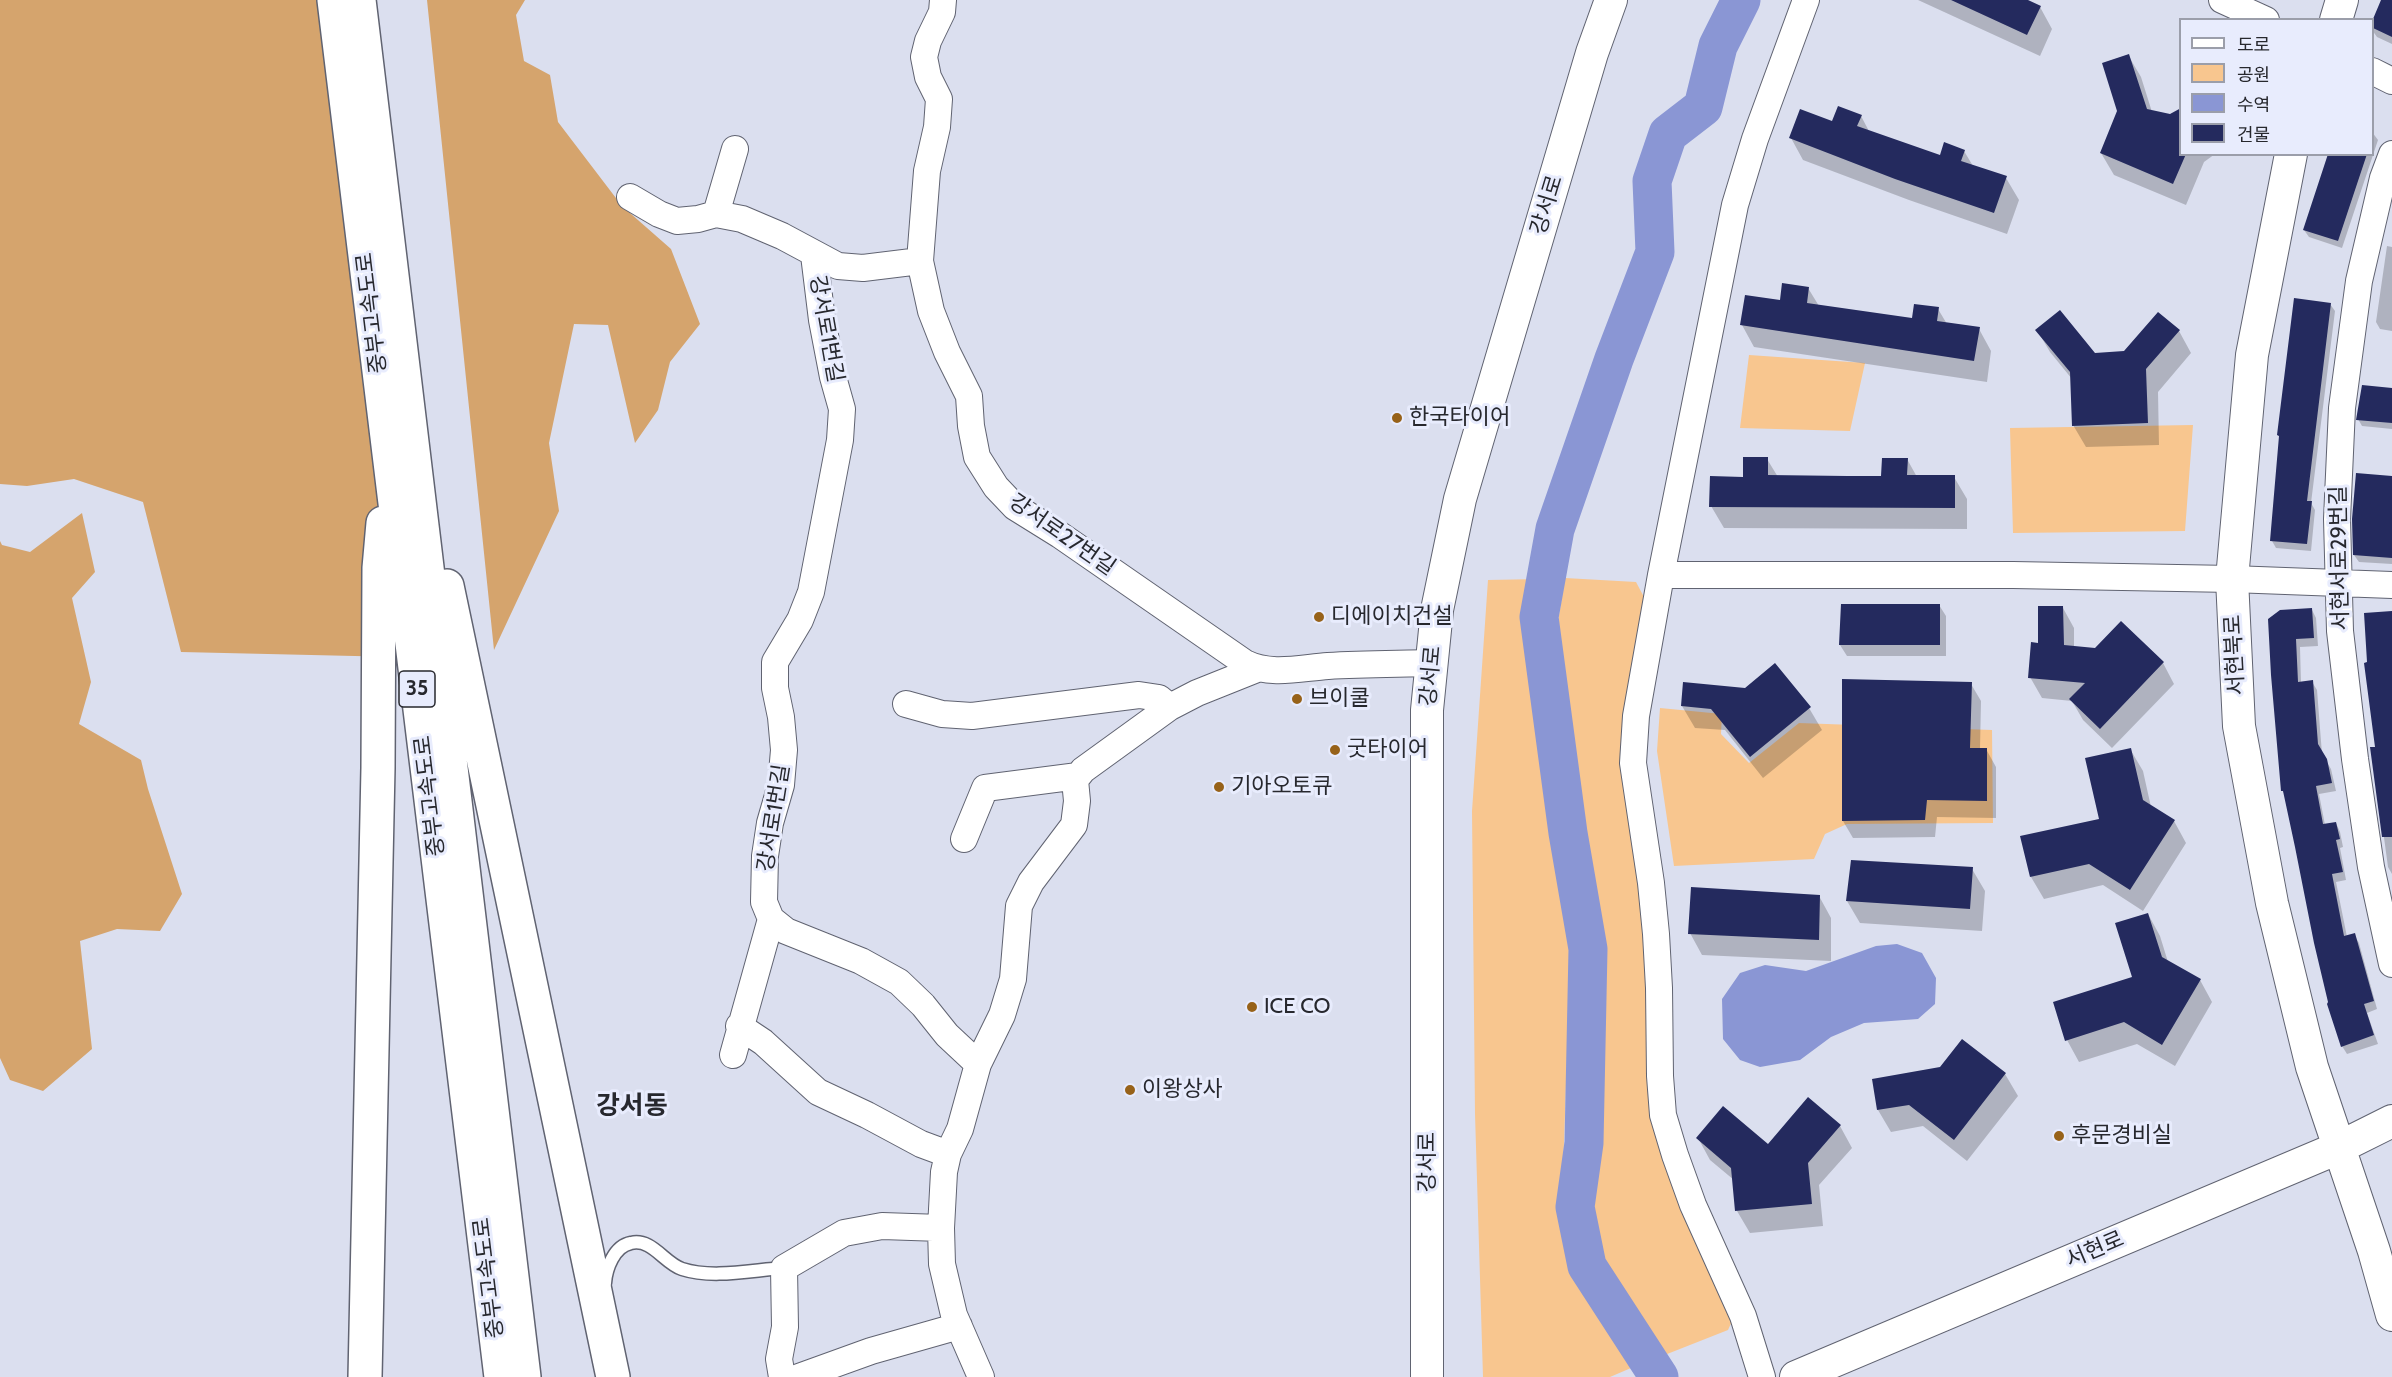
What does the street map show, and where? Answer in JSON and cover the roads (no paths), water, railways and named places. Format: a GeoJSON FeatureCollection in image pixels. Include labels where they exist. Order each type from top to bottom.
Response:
{"type":"FeatureCollection","features":[{"type":"Feature","properties":{"kind":"highway","name":"중부고속도로"},"geometry":{"type":"LineString","coordinates":[[334,0],[401,455],[524,1377]]}},
{"type":"Feature","properties":{"kind":"highway","name":"중부고속도로"},"geometry":{"type":"LineString","coordinates":[[359,0],[401,455],[501,1377]]}},
{"type":"Feature","properties":{"kind":"highway"},"geometry":{"type":"LineString","coordinates":[[401,455],[454,615],[613,1377]]}},
{"type":"Feature","properties":{"kind":"highway"},"geometry":{"type":"LineString","coordinates":[[365,1377],[379,568],[401,455]]}},
{"type":"Feature","properties":{"kind":"street","name":"강서로27번길"},"geometry":{"type":"LineString","coordinates":[[943,0],[942,12],[928,41],[924,57],[928,77],[939,99],[937,126],[927,171],[920,261],[931,311],[947,352],[969,396],[970,426],[977,457],[996,487],[1015,507],[1257,669],[1284,671],[1328,666],[1432,663]]}},
{"type":"Feature","properties":{"kind":"street","name":"강서로"},"geometry":{"type":"LineString","coordinates":[[1427,1377],[1429,1230],[1427,710],[1437,610],[1460,499],[1592,53],[1611,0]]}},
{"type":"Feature","properties":{"kind":"street"},"geometry":{"type":"LineString","coordinates":[[1762,1377],[1743,1316],[1690,1195],[1663,1116],[1656,934],[1651,883],[1633,763],[1636,716],[1661,575],[1735,204],[1755,139],[1806,0]]}},
{"type":"Feature","properties":{"kind":"street"},"geometry":{"type":"LineString","coordinates":[[2222,0],[2262,18]]}},
{"type":"Feature","properties":{"kind":"street"},"geometry":{"type":"LineString","coordinates":[[2337,18],[2342,0]]}},
{"type":"Feature","properties":{"kind":"street"},"geometry":{"type":"LineString","coordinates":[[2374,72],[2392,81]]}},
{"type":"Feature","properties":{"kind":"street"},"geometry":{"type":"LineString","coordinates":[[716,214],[735,149]]}},
{"type":"Feature","properties":{"kind":"street","name":"서현서로29번길"},"geometry":{"type":"LineString","coordinates":[[2392,153],[2383,178],[2359,281],[2342,408],[2337,519],[2340,631],[2355,759],[2371,867],[2392,964]]}},
{"type":"Feature","properties":{"kind":"street","name":"서현북로"},"geometry":{"type":"LineString","coordinates":[[2291,156],[2252,355],[2232,579],[2239,726],[2272,903],[2306,1045],[2338,1148],[2374,1251],[2392,1314]]}},
{"type":"Feature","properties":{"kind":"street"},"geometry":{"type":"LineString","coordinates":[[630,197],[659,214],[677,221],[716,214],[742,219],[782,236],[838,266],[863,268],[920,261]]}},
{"type":"Feature","properties":{"kind":"street","name":"강서로1번길"},"geometry":{"type":"LineString","coordinates":[[771,919],[764,902],[765,856],[770,823],[781,785],[784,750],[775,688],[775,662],[800,620],[811,592],[840,440],[842,409],[822,320],[814,255]]}},
{"type":"Feature","properties":{"kind":"street"},"geometry":{"type":"LineString","coordinates":[[1661,575],[2013,575],[2392,585]]}},
{"type":"Feature","properties":{"kind":"street"},"geometry":{"type":"LineString","coordinates":[[981,1377],[954,1315],[942,1264],[940,1228],[944,1172],[948,1154],[960,1129],[978,1064],[1002,1015],[1013,979],[1019,906],[1031,882],[1074,825],[1077,801],[1075,780],[1083,770],[1170,707],[1197,693],[1257,669]]}},
{"type":"Feature","properties":{"kind":"street"},"geometry":{"type":"LineString","coordinates":[[906,704],[942,714],[972,716],[1139,695],[1159,698],[1170,707]]}},
{"type":"Feature","properties":{"kind":"street"},"geometry":{"type":"LineString","coordinates":[[964,839],[985,788],[1078,776]]}},
{"type":"Feature","properties":{"kind":"street"},"geometry":{"type":"LineString","coordinates":[[733,1055],[739,1026],[771,919],[786,931],[861,962],[899,982],[923,1005],[947,1035],[978,1064]]}},
{"type":"Feature","properties":{"kind":"street"},"geometry":{"type":"LineString","coordinates":[[739,1026],[763,1042],[818,1092],[921,1144],[948,1154]]}},
{"type":"Feature","properties":{"kind":"street","name":"서현로"},"geometry":{"type":"LineString","coordinates":[[1796,1377],[2338,1148],[2392,1121]]}},
{"type":"Feature","properties":{"kind":"street"},"geometry":{"type":"LineString","coordinates":[[782,1377],[779,1359],[785,1327],[784,1268],[844,1233],[882,1226],[940,1228]]}},
{"type":"Feature","properties":{"kind":"street"},"geometry":{"type":"LineString","coordinates":[[799,1377],[871,1351],[959,1326]]}},
{"type":"Feature","properties":{"kind":"lane"},"geometry":{"type":"LineString","coordinates":[[606,1344],[601,1308],[606,1273],[621,1247],[630,1243],[641,1243],[653,1248],[675,1266],[685,1270],[712,1273],[784,1268]]}},
{"type":"Feature","properties":{"kind":"water"},"geometry":{"type":"Polygon","coordinates":[[[1897,944],[1922,953],[1936,978],[1935,1004],[1918,1019],[1864,1023],[1831,1037],[1800,1060],[1760,1067],[1740,1060],[1723,1039],[1722,999],[1740,973],[1765,965],[1806,971],[1876,946],[1897,944]]]}},
{"type":"Feature","properties":{"kind":"waterway"},"geometry":{"type":"LineString","coordinates":[[1659,1377],[1587,1266],[1575,1207],[1584,1143],[1588,949],[1568,833],[1539,617],[1555,529],[1614,359],[1655,252],[1652,181],[1668,134],[1703,107],[1718,46],[1741,0]]}},
{"type":"Feature","properties":{"kind":"place","name":"한국타이어"},"geometry":{"type":"Point","coordinates":[1397,418]}},
{"type":"Feature","properties":{"kind":"place","name":"디에이치건설"},"geometry":{"type":"Point","coordinates":[1319,617]}},
{"type":"Feature","properties":{"kind":"place","name":"브이쿨"},"geometry":{"type":"Point","coordinates":[1297,699]}},
{"type":"Feature","properties":{"kind":"place","name":"굿타이어"},"geometry":{"type":"Point","coordinates":[1335,750]}},
{"type":"Feature","properties":{"kind":"place","name":"기아오토큐"},"geometry":{"type":"Point","coordinates":[1219,787]}},
{"type":"Feature","properties":{"kind":"place","name":"ICE CO"},"geometry":{"type":"Point","coordinates":[1252,1007]}},
{"type":"Feature","properties":{"kind":"place","name":"이왕상사"},"geometry":{"type":"Point","coordinates":[1130,1090]}},
{"type":"Feature","properties":{"kind":"place","name":"후문경비실"},"geometry":{"type":"Point","coordinates":[2059,1136]}},
{"type":"Feature","properties":{"kind":"district","name":"강서동"},"geometry":{"type":"Point","coordinates":[632,1106]}}]}
